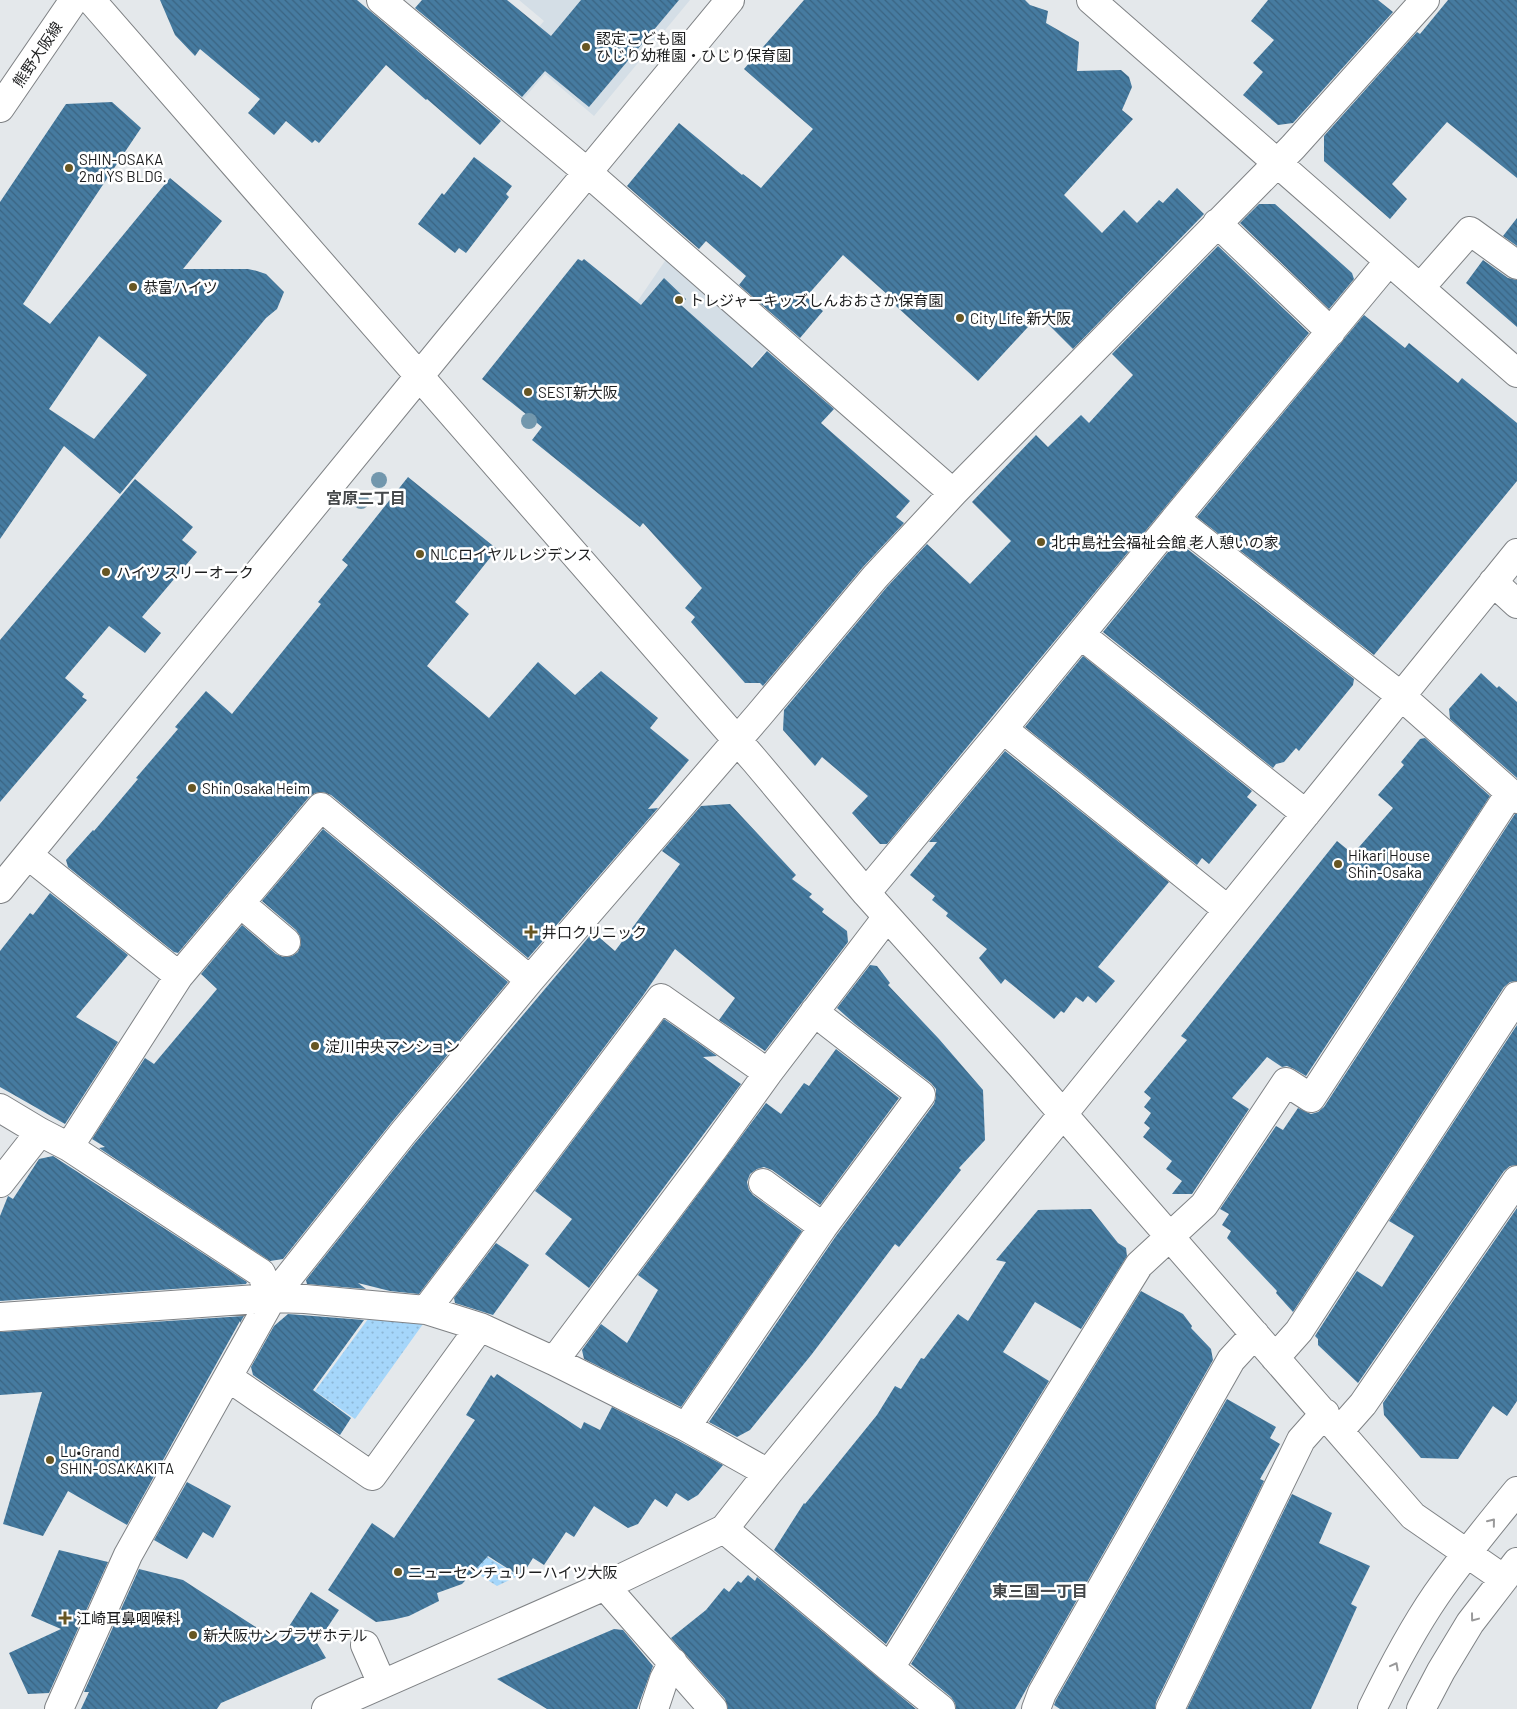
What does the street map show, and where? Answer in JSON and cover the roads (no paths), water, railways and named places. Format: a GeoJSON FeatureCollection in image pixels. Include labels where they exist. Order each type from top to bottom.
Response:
{"type":"FeatureCollection","features":[{"type":"Feature","properties":{"kind":"street","name":"熊野大阪線"},"geometry":{"type":"LineString","coordinates":[[0,108],[74,0]]}},
{"type":"Feature","properties":{"kind":"street"},"geometry":{"type":"LineString","coordinates":[[91,0],[737,741],[866,893],[1064,1114],[1413,1516],[1466,1554],[1510,1570],[1470,1623],[1440,1672],[1421,1709]]}},
{"type":"Feature","properties":{"kind":"street"},"geometry":{"type":"LineString","coordinates":[[381,0],[588,172],[953,492]]}},
{"type":"Feature","properties":{"kind":"street"},"geometry":{"type":"LineString","coordinates":[[0,889],[730,0]]}},
{"type":"Feature","properties":{"kind":"street"},"geometry":{"type":"LineString","coordinates":[[1092,0],[1517,373]]}},
{"type":"Feature","properties":{"kind":"street"},"geometry":{"type":"LineString","coordinates":[[59,1709],[128,1555],[229,1378],[272,1298],[403,1133],[530,980],[737,741],[875,576],[953,492],[1278,162],[1425,0]]}},
{"type":"Feature","properties":{"kind":"street"},"geometry":{"type":"LineString","coordinates":[[1217,223],[1331,332]]}},
{"type":"Feature","properties":{"kind":"street"},"geometry":{"type":"LineString","coordinates":[[1420,288],[1470,231],[1517,265]]}},
{"type":"Feature","properties":{"kind":"street"},"geometry":{"type":"LineString","coordinates":[[866,893],[1389,261]]}},
{"type":"Feature","properties":{"kind":"street"},"geometry":{"type":"LineString","coordinates":[[890,1668],[1140,1265],[1204,1205],[1286,1082],[1311,1098],[1514,796],[1401,696],[1175,519]]}},
{"type":"Feature","properties":{"kind":"street"},"geometry":{"type":"LineString","coordinates":[[326,1709],[605,1586],[724,1529],[1064,1114],[1517,553]]}},
{"type":"Feature","properties":{"kind":"street"},"geometry":{"type":"LineString","coordinates":[[1493,582],[1517,604]]}},
{"type":"Feature","properties":{"kind":"street"},"geometry":{"type":"LineString","coordinates":[[1081,635],[1306,814]]}},
{"type":"Feature","properties":{"kind":"street"},"geometry":{"type":"LineString","coordinates":[[1003,729],[1228,910]]}},
{"type":"Feature","properties":{"kind":"street"},"geometry":{"type":"LineString","coordinates":[[69,1147],[179,976],[321,807],[530,980]]}},
{"type":"Feature","properties":{"kind":"street"},"geometry":{"type":"LineString","coordinates":[[28,855],[179,976]]}},
{"type":"Feature","properties":{"kind":"street"},"geometry":{"type":"LineString","coordinates":[[240,903],[286,942]]}},
{"type":"Feature","properties":{"kind":"street"},"geometry":{"type":"LineString","coordinates":[[554,1361],[768,1073],[887,917]]}},
{"type":"Feature","properties":{"kind":"street"},"geometry":{"type":"LineString","coordinates":[[1275,1358],[1300,1331],[1517,996]]}},
{"type":"Feature","properties":{"kind":"street"},"geometry":{"type":"LineString","coordinates":[[426,1310],[661,998],[768,1073]]}},
{"type":"Feature","properties":{"kind":"street"},"geometry":{"type":"LineString","coordinates":[[686,1427],[823,1227],[921,1095],[814,1012]]}},
{"type":"Feature","properties":{"kind":"street"},"geometry":{"type":"LineString","coordinates":[[0,1108],[69,1147],[261,1272],[272,1298]]}},
{"type":"Feature","properties":{"kind":"street"},"geometry":{"type":"LineString","coordinates":[[0,1183],[40,1132]]}},
{"type":"Feature","properties":{"kind":"street"},"geometry":{"type":"LineString","coordinates":[[1170,1709],[1301,1440],[1363,1404],[1517,1180]]}},
{"type":"Feature","properties":{"kind":"street"},"geometry":{"type":"LineString","coordinates":[[763,1183],[823,1227]]}},
{"type":"Feature","properties":{"kind":"street"},"geometry":{"type":"LineString","coordinates":[[0,1317],[272,1298],[305,1299],[426,1310],[480,1327],[554,1361],[686,1427],[768,1473]]}},
{"type":"Feature","properties":{"kind":"street"},"geometry":{"type":"LineString","coordinates":[[229,1378],[372,1476],[480,1327]]}},
{"type":"Feature","properties":{"kind":"street"},"geometry":{"type":"LineString","coordinates":[[1036,1709],[1042,1693],[1231,1360],[1255,1334]]}},
{"type":"Feature","properties":{"kind":"street"},"geometry":{"type":"LineString","coordinates":[[1372,1709],[1408,1641],[1436,1595],[1466,1554],[1517,1491]]}},
{"type":"Feature","properties":{"kind":"street"},"geometry":{"type":"LineString","coordinates":[[724,1529],[941,1709]]}},
{"type":"Feature","properties":{"kind":"street"},"geometry":{"type":"LineString","coordinates":[[605,1586],[713,1709]]}},
{"type":"Feature","properties":{"kind":"street"},"geometry":{"type":"LineString","coordinates":[[365,1645],[382,1684]]}},
{"type":"Feature","properties":{"kind":"street"},"geometry":{"type":"LineString","coordinates":[[654,1709],[664,1679],[673,1662]]}},
{"type":"Feature","properties":{"kind":"place","name":"認定こども園 ひじり幼稚園・ひじり保育園"},"geometry":{"type":"Point","coordinates":[586,47]}},
{"type":"Feature","properties":{"kind":"place","name":"SHIN-OSAKA 2nd YS BLDG."},"geometry":{"type":"Point","coordinates":[69,168]}},
{"type":"Feature","properties":{"kind":"place","name":"恭富ハイツ"},"geometry":{"type":"Point","coordinates":[133,287]}},
{"type":"Feature","properties":{"kind":"place","name":"トレジャーキッズしんおおさか保育園"},"geometry":{"type":"Point","coordinates":[679,300]}},
{"type":"Feature","properties":{"kind":"place","name":"City Life 新大阪"},"geometry":{"type":"Point","coordinates":[960,318]}},
{"type":"Feature","properties":{"kind":"place","name":"SEST新大阪"},"geometry":{"type":"Point","coordinates":[528,392]}},
{"type":"Feature","properties":{"kind":"place","name":"北中島社会福祉会館 老人憩いの家"},"geometry":{"type":"Point","coordinates":[1041,542]}},
{"type":"Feature","properties":{"kind":"place","name":"NLCロイヤルレジデンス"},"geometry":{"type":"Point","coordinates":[420,554]}},
{"type":"Feature","properties":{"kind":"place","name":"ハイツ スリーオーク"},"geometry":{"type":"Point","coordinates":[106,572]}},
{"type":"Feature","properties":{"kind":"place","name":"Shin Osaka Heim"},"geometry":{"type":"Point","coordinates":[192,788]}},
{"type":"Feature","properties":{"kind":"place","name":"Hikari House Shin-Osaka"},"geometry":{"type":"Point","coordinates":[1338,864]}},
{"type":"Feature","properties":{"kind":"place","name":"井口クリニック"},"geometry":{"type":"Point","coordinates":[531,932]}},
{"type":"Feature","properties":{"kind":"place","name":"淀川中央マンション"},"geometry":{"type":"Point","coordinates":[315,1046]}},
{"type":"Feature","properties":{"kind":"place","name":"Lu•Grand SHIN-OSAKAKITA"},"geometry":{"type":"Point","coordinates":[50,1460]}},
{"type":"Feature","properties":{"kind":"place","name":"ニューセンチュリーハイツ大阪"},"geometry":{"type":"Point","coordinates":[398,1572]}},
{"type":"Feature","properties":{"kind":"place","name":"江崎耳鼻咽喉科"},"geometry":{"type":"Point","coordinates":[65,1618]}},
{"type":"Feature","properties":{"kind":"place","name":"新大阪サンプラザホテル"},"geometry":{"type":"Point","coordinates":[193,1635]}},
{"type":"Feature","properties":{"kind":"district","name":"宮原二丁目"},"geometry":{"type":"Point","coordinates":[366,497]}},
{"type":"Feature","properties":{"kind":"district","name":"東三国一丁目"},"geometry":{"type":"Point","coordinates":[1040,1590]}}]}
